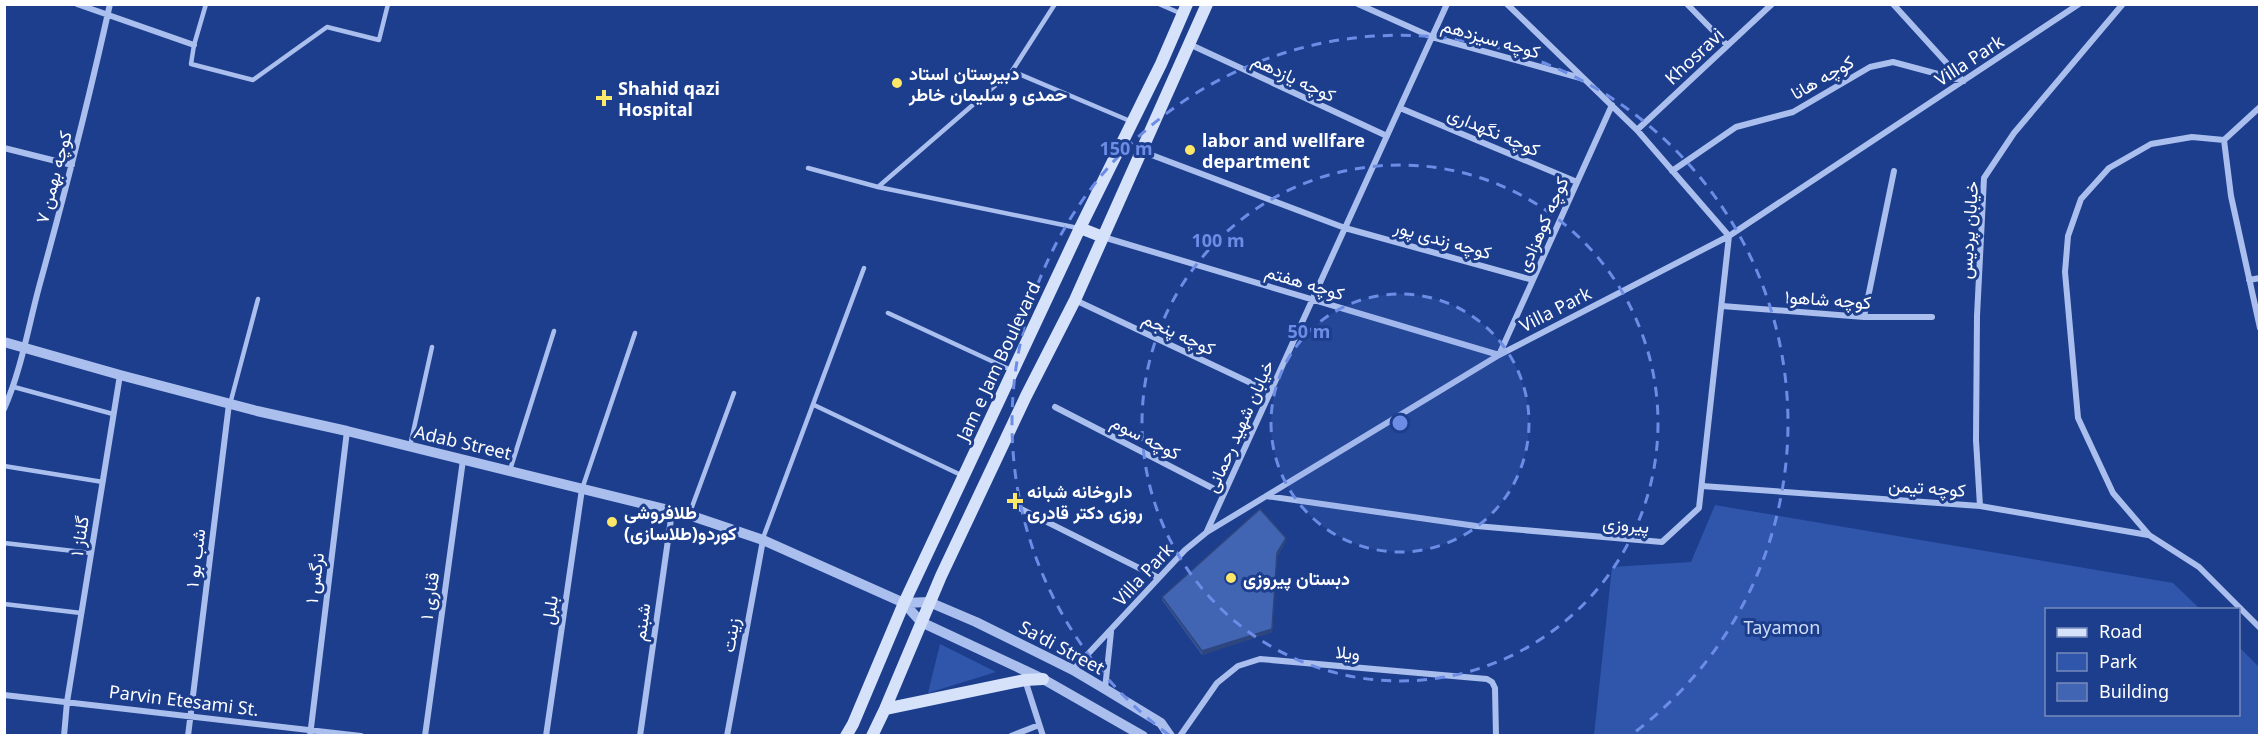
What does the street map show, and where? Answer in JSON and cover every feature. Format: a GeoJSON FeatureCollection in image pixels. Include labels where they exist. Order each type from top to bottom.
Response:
{"type":"FeatureCollection","features":[{"type":"Feature","properties":{"kind":"main road"},"geometry":{"type":"LineString","coordinates":[[872,735],[885,710],[929,602],[1021,406],[1075,300],[1207,4]]}},
{"type":"Feature","properties":{"kind":"main road","name":"Jam e Jam Boulevard"},"geometry":{"type":"LineString","coordinates":[[846,735],[904,603],[1080,228],[1186,10]]}},
{"type":"Feature","properties":{"kind":"main road"},"geometry":{"type":"LineString","coordinates":[[1080,228],[1103,237]]}},
{"type":"Feature","properties":{"kind":"main road"},"geometry":{"type":"LineString","coordinates":[[885,710],[1025,680],[1043,679]]}},
{"type":"Feature","properties":{"kind":"street"},"geometry":{"type":"LineString","coordinates":[[77,4],[194,45]]}},
{"type":"Feature","properties":{"kind":"street","name":"کوچه بهمن ۷"},"geometry":{"type":"LineString","coordinates":[[4,410],[14,387],[72,165],[110,4]]}},
{"type":"Feature","properties":{"kind":"street","name":"کوچه سیزدهم"},"geometry":{"type":"LineString","coordinates":[[1358,4],[1432,37],[1585,79]]}},
{"type":"Feature","properties":{"kind":"street","name":"خیابان شهید رحمانی"},"geometry":{"type":"LineString","coordinates":[[1207,532],[1447,4]]}},
{"type":"Feature","properties":{"kind":"street"},"geometry":{"type":"LineString","coordinates":[[1507,4],[1637,130],[1729,236]]}},
{"type":"Feature","properties":{"kind":"street"},"geometry":{"type":"LineString","coordinates":[[1687,4],[1727,45]]}},
{"type":"Feature","properties":{"kind":"street","name":"Khosravi"},"geometry":{"type":"LineString","coordinates":[[1637,130],[1772,4]]}},
{"type":"Feature","properties":{"kind":"street"},"geometry":{"type":"LineString","coordinates":[[1893,4],[1964,81]]}},
{"type":"Feature","properties":{"kind":"street","name":"Villa Park"},"geometry":{"type":"LineString","coordinates":[[1105,689],[1111,632],[1185,550],[1207,532],[1499,355],[1729,236],[2079,4]]}},
{"type":"Feature","properties":{"kind":"street","name":"خیابان پردیس"},"geometry":{"type":"LineString","coordinates":[[1980,506],[1976,440],[1977,316],[1984,178],[2014,133],[2122,5]]}},
{"type":"Feature","properties":{"kind":"street","name":"کوچه یازدهم"},"geometry":{"type":"LineString","coordinates":[[1189,44],[1387,136]]}},
{"type":"Feature","properties":{"kind":"street","name":"کوچه هانا"},"geometry":{"type":"LineString","coordinates":[[1672,171],[1736,127],[1793,112],[1870,67],[1893,63],[1964,81]]}},
{"type":"Feature","properties":{"kind":"street","name":"کوچه کوهزادی"},"geometry":{"type":"LineString","coordinates":[[1499,355],[1612,105]]}},
{"type":"Feature","properties":{"kind":"street"},"geometry":{"type":"LineString","coordinates":[[2239,608],[2199,567],[2149,535],[2113,493],[2078,418],[2065,272],[2068,236],[2080,199],[2109,168],[2151,144],[2192,137],[2224,140],[2259,107]]}},
{"type":"Feature","properties":{"kind":"street","name":"کوچه نگهداری"},"geometry":{"type":"LineString","coordinates":[[1400,108],[1577,182]]}},
{"type":"Feature","properties":{"kind":"street"},"geometry":{"type":"LineString","coordinates":[[2224,140],[2231,196],[2259,328]]}},
{"type":"Feature","properties":{"kind":"street"},"geometry":{"type":"LineString","coordinates":[[4,148],[72,165]]}},
{"type":"Feature","properties":{"kind":"street","name":"کوچه زندی پور"},"geometry":{"type":"LineString","coordinates":[[1141,151],[1345,228],[1533,280]]}},
{"type":"Feature","properties":{"kind":"street"},"geometry":{"type":"LineString","coordinates":[[1864,317],[1894,171]]}},
{"type":"Feature","properties":{"kind":"street","name":"پیروزی"},"geometry":{"type":"LineString","coordinates":[[1266,496],[1476,526],[1662,542],[1699,508],[1729,236]]}},
{"type":"Feature","properties":{"kind":"street","name":"کوچه هفتم"},"geometry":{"type":"LineString","coordinates":[[1103,237],[1499,355]]}},
{"type":"Feature","properties":{"kind":"street"},"geometry":{"type":"LineString","coordinates":[[2249,280],[2259,278]]}},
{"type":"Feature","properties":{"kind":"street","name":"کوچه پنجم"},"geometry":{"type":"LineString","coordinates":[[1075,300],[1270,392]]}},
{"type":"Feature","properties":{"kind":"street","name":"کوچه شاهو۱"},"geometry":{"type":"LineString","coordinates":[[1722,306],[1864,317],[1932,316]]}},
{"type":"Feature","properties":{"kind":"street","name":"Adab Street"},"geometry":{"type":"LineString","coordinates":[[4,342],[229,404],[689,515],[763,540],[904,603]]}},
{"type":"Feature","properties":{"kind":"street","name":"گلناز ۱"},"geometry":{"type":"LineString","coordinates":[[64,735],[67,702],[120,375]]}},
{"type":"Feature","properties":{"kind":"street","name":"شب بو ۱"},"geometry":{"type":"LineString","coordinates":[[188,735],[229,404]]}},
{"type":"Feature","properties":{"kind":"street","name":"کوچه سوم"},"geometry":{"type":"LineString","coordinates":[[1054,407],[1224,494]]}},
{"type":"Feature","properties":{"kind":"street","name":"نرگس ۱"},"geometry":{"type":"LineString","coordinates":[[310,733],[347,431]]}},
{"type":"Feature","properties":{"kind":"street","name":"قناری ۱"},"geometry":{"type":"LineString","coordinates":[[425,735],[464,460]]}},
{"type":"Feature","properties":{"kind":"street","name":"کوچه تیمن"},"geometry":{"type":"LineString","coordinates":[[1702,486],[1980,506],[2149,535]]}},
{"type":"Feature","properties":{"kind":"street","name":"بلبل"},"geometry":{"type":"LineString","coordinates":[[546,735],[582,489]]}},
{"type":"Feature","properties":{"kind":"street"},"geometry":{"type":"LineString","coordinates":[[1015,506],[1159,578]]}},
{"type":"Feature","properties":{"kind":"street","name":"شبنم"},"geometry":{"type":"LineString","coordinates":[[640,735],[672,512]]}},
{"type":"Feature","properties":{"kind":"street","name":"زینت"},"geometry":{"type":"LineString","coordinates":[[727,735],[763,540]]}},
{"type":"Feature","properties":{"kind":"street"},"geometry":{"type":"LineString","coordinates":[[904,603],[929,602]]}},
{"type":"Feature","properties":{"kind":"street","name":"Sa'di Street"},"geometry":{"type":"LineString","coordinates":[[929,602],[976,622],[1073,670],[1161,723],[1170,735]]}},
{"type":"Feature","properties":{"kind":"street"},"geometry":{"type":"LineString","coordinates":[[904,603],[921,622]]}},
{"type":"Feature","properties":{"kind":"street"},"geometry":{"type":"LineString","coordinates":[[2240,609],[2259,628]]}},
{"type":"Feature","properties":{"kind":"street","name":"Sa'di Street"},"geometry":{"type":"LineString","coordinates":[[921,622],[1043,679],[1143,735]]}},
{"type":"Feature","properties":{"kind":"street"},"geometry":{"type":"LineString","coordinates":[[1073,670],[1111,632]]}},
{"type":"Feature","properties":{"kind":"street","name":"ویلا"},"geometry":{"type":"LineString","coordinates":[[1180,735],[1217,683],[1238,666],[1260,659],[1487,679],[1495,688],[1496,735]]}},
{"type":"Feature","properties":{"kind":"street"},"geometry":{"type":"LineString","coordinates":[[1025,680],[1043,735]]}},
{"type":"Feature","properties":{"kind":"street","name":"Parvin Etesami St."},"geometry":{"type":"LineString","coordinates":[[4,695],[190,716],[310,733],[360,735]]}},
{"type":"Feature","properties":{"kind":"street"},"geometry":{"type":"LineString","coordinates":[[1011,735],[1039,725]]}},
{"type":"Feature","properties":{"kind":"lane"},"geometry":{"type":"LineString","coordinates":[[206,4],[191,64],[253,80],[327,27],[379,40],[388,4]]}},
{"type":"Feature","properties":{"kind":"lane"},"geometry":{"type":"LineString","coordinates":[[878,187],[1012,71],[1055,4]]}},
{"type":"Feature","properties":{"kind":"lane"},"geometry":{"type":"LineString","coordinates":[[1159,4],[1186,10]]}},
{"type":"Feature","properties":{"kind":"lane"},"geometry":{"type":"LineString","coordinates":[[1012,71],[1133,122]]}},
{"type":"Feature","properties":{"kind":"lane"},"geometry":{"type":"LineString","coordinates":[[808,168],[878,187],[1080,228]]}},
{"type":"Feature","properties":{"kind":"lane"},"geometry":{"type":"LineString","coordinates":[[763,540],[864,268]]}},
{"type":"Feature","properties":{"kind":"lane"},"geometry":{"type":"LineString","coordinates":[[229,404],[258,299]]}},
{"type":"Feature","properties":{"kind":"lane"},"geometry":{"type":"LineString","coordinates":[[888,313],[1013,371]]}},
{"type":"Feature","properties":{"kind":"lane"},"geometry":{"type":"LineString","coordinates":[[510,470],[554,331]]}},
{"type":"Feature","properties":{"kind":"lane"},"geometry":{"type":"LineString","coordinates":[[582,489],[635,333]]}},
{"type":"Feature","properties":{"kind":"lane"},"geometry":{"type":"LineString","coordinates":[[410,447],[432,347]]}},
{"type":"Feature","properties":{"kind":"lane"},"geometry":{"type":"LineString","coordinates":[[14,387],[113,414]]}},
{"type":"Feature","properties":{"kind":"lane"},"geometry":{"type":"LineString","coordinates":[[689,515],[734,393]]}},
{"type":"Feature","properties":{"kind":"lane"},"geometry":{"type":"LineString","coordinates":[[814,405],[964,476]]}},
{"type":"Feature","properties":{"kind":"lane"},"geometry":{"type":"LineString","coordinates":[[4,466],[103,482]]}},
{"type":"Feature","properties":{"kind":"lane"},"geometry":{"type":"LineString","coordinates":[[4,543],[91,553]]}},
{"type":"Feature","properties":{"kind":"lane"},"geometry":{"type":"LineString","coordinates":[[4,604],[81,613]]}},
{"type":"Feature","properties":{"kind":"green space","name":"Tayamon"},"geometry":{"type":"Polygon","coordinates":[[[1715,505],[2173,583],[2199,608],[2045,608],[2045,716],[2240,716],[2240,648],[2259,667],[2259,735],[1594,735],[1612,567],[1691,562],[1715,505]]]}},
{"type":"Feature","properties":{"kind":"green space"},"geometry":{"type":"Polygon","coordinates":[[[940,644],[996,672],[928,693],[940,644]]]}},
{"type":"Feature","properties":{"kind":"building","name":"دبستان پیروزی"},"geometry":{"type":"Polygon","coordinates":[[[1260,509],[1286,538],[1277,553],[1272,629],[1202,651],[1162,597],[1260,509]]]}},
{"type":"Feature","properties":{"kind":"place","name":"دبیرستان استاد حمدی و سلیمان خاطر"},"geometry":{"type":"Point","coordinates":[897,83]}},
{"type":"Feature","properties":{"kind":"place","name":"Shahid qazi Hospital"},"geometry":{"type":"Point","coordinates":[604,98]}},
{"type":"Feature","properties":{"kind":"place","name":"labor and wellfare department"},"geometry":{"type":"Point","coordinates":[1190,150]}},
{"type":"Feature","properties":{"kind":"place","name":"داروخانه شبانه روزی دکتر قادری"},"geometry":{"type":"Point","coordinates":[1015,501]}},
{"type":"Feature","properties":{"kind":"place","name":"طلافروشی کوردو(طلاسازی)"},"geometry":{"type":"Point","coordinates":[612,522]}},
{"type":"Feature","properties":{"kind":"place","name":"دبستان پیروزی"},"geometry":{"type":"Point","coordinates":[1231,578]}}]}
